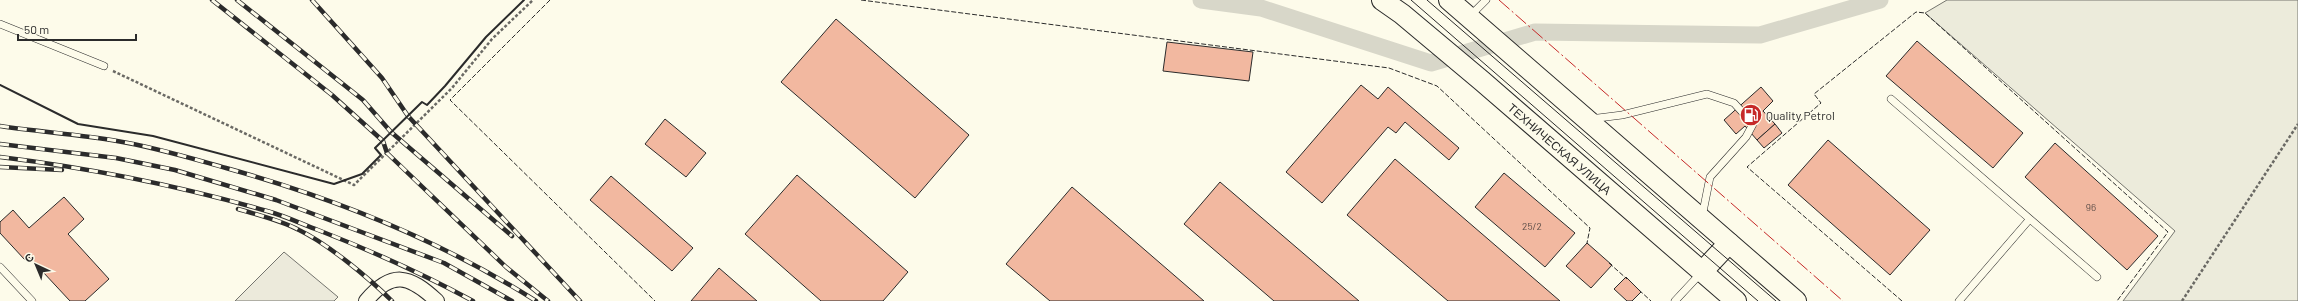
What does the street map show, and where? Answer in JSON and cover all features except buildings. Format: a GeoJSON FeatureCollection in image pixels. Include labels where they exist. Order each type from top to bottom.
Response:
{"type":"FeatureCollection","features":[{"type":"Feature","properties":{"kind":"main road","name":"ТЕХНИЧЕСКАЯ УЛИЦА"},"geometry":{"type":"LineString","coordinates":[[1382,0],[1402,14],[1482,81],[1736,301]]}},
{"type":"Feature","properties":{"kind":"main road"},"geometry":{"type":"LineString","coordinates":[[1449,0],[1796,301]]}},
{"type":"Feature","properties":{"kind":"main road"},"geometry":{"type":"LineString","coordinates":[[1702,272],[1729,243]]}},
{"type":"Feature","properties":{"kind":"street"},"geometry":{"type":"LineString","coordinates":[[366,301],[378,287],[392,279],[403,280],[422,288],[437,301]]}},
{"type":"Feature","properties":{"kind":"lane"},"geometry":{"type":"LineString","coordinates":[[1474,21],[1486,0]]}},
{"type":"Feature","properties":{"kind":"lane"},"geometry":{"type":"LineString","coordinates":[[0,24],[104,66]]}},
{"type":"Feature","properties":{"kind":"lane"},"geometry":{"type":"LineString","coordinates":[[1586,119],[1622,115],[1707,94],[1734,103],[1753,124],[1746,137],[1710,177],[1702,219]]}},
{"type":"Feature","properties":{"kind":"lane"},"geometry":{"type":"LineString","coordinates":[[1891,99],[2029,220],[2097,277]]}},
{"type":"Feature","properties":{"kind":"lane"},"geometry":{"type":"LineString","coordinates":[[1959,301],[2029,220]]}},
{"type":"Feature","properties":{"kind":"lane"},"geometry":{"type":"LineString","coordinates":[[0,267],[32,301]]}},
{"type":"Feature","properties":{"kind":"lane"},"geometry":{"type":"LineString","coordinates":[[1675,301],[1702,272]]}},
{"type":"Feature","properties":{"kind":"path"},"geometry":{"type":"LineString","coordinates":[[104,66],[354,185],[452,88],[492,39],[533,0]]}},
{"type":"Feature","properties":{"kind":"path"},"geometry":{"type":"LineString","coordinates":[[2182,301],[2298,124]]}},
{"type":"Feature","properties":{"kind":"shaded area"},"geometry":{"type":"Polygon","coordinates":[[[1947,0],[2298,0],[2298,301],[2123,301],[2175,231],[1925,13],[1947,0]]]}},
{"type":"Feature","properties":{"kind":"shaded area"},"geometry":{"type":"Polygon","coordinates":[[[284,252],[338,297],[334,301],[235,301],[284,252]]]}},
{"type":"Feature","properties":{"kind":"waterway"},"geometry":{"type":"LineString","coordinates":[[1201,0],[1261,8],[1431,63],[1535,32],[1760,35],[1880,0]]}},
{"type":"Feature","properties":{"kind":"tram line"},"geometry":{"type":"LineString","coordinates":[[1411,0],[1758,301]]}},
{"type":"Feature","properties":{"kind":"tram line"},"geometry":{"type":"LineString","coordinates":[[1427,0],[1776,301]]}},
{"type":"Feature","properties":{"kind":"railway"},"geometry":{"type":"LineString","coordinates":[[212,0],[332,95],[383,141],[387,153],[506,267],[548,301]]}},
{"type":"Feature","properties":{"kind":"railway"},"geometry":{"type":"LineString","coordinates":[[237,0],[363,100],[391,132],[512,236]]}},
{"type":"Feature","properties":{"kind":"railway"},"geometry":{"type":"LineString","coordinates":[[312,0],[382,78],[408,116],[580,301]]}},
{"type":"Feature","properties":{"kind":"railway"},"geometry":{"type":"LineString","coordinates":[[0,126],[145,146],[226,168],[306,193],[346,207],[424,240],[500,279],[536,301]]}},
{"type":"Feature","properties":{"kind":"railway"},"geometry":{"type":"LineString","coordinates":[[0,144],[116,158],[175,170],[276,200],[444,263],[512,301]]}},
{"type":"Feature","properties":{"kind":"railway"},"geometry":{"type":"LineString","coordinates":[[0,157],[101,172],[168,186],[274,213],[378,255],[435,281],[473,301]]}},
{"type":"Feature","properties":{"kind":"railway"},"geometry":{"type":"LineString","coordinates":[[0,167],[62,170]]}},
{"type":"Feature","properties":{"kind":"railway"},"geometry":{"type":"LineString","coordinates":[[238,209],[284,223],[310,236],[348,262],[392,301]]}},
{"type":"Feature","properties":{"kind":"fence"},"geometry":{"type":"LineString","coordinates":[[550,0],[450,100],[655,301]]}},
{"type":"Feature","properties":{"kind":"fence"},"geometry":{"type":"LineString","coordinates":[[861,0],[1389,68],[1437,86],[1590,228],[1587,243],[1589,245]]}},
{"type":"Feature","properties":{"kind":"fence"},"geometry":{"type":"LineString","coordinates":[[1902,301],[1747,167],[1821,103],[1814,94],[1916,12],[1925,13],[2168,232],[2117,301]]}},
{"type":"Feature","properties":{"kind":"fence"},"geometry":{"type":"LineString","coordinates":[[1609,263],[1627,279]]}},
{"type":"Feature","properties":{"kind":"fence"},"geometry":{"type":"LineString","coordinates":[[1639,290],[1651,301]]}},
{"type":"Feature","properties":{"kind":"wall"},"geometry":{"type":"LineString","coordinates":[[0,85],[78,124],[153,136],[334,184],[362,174],[381,155],[375,148],[422,102],[427,105],[486,37],[524,0]]}},
{"type":"Feature","properties":{"kind":"power"},"geometry":{"type":"LineString","coordinates":[[1499,0],[1843,301]]}},
{"type":"Feature","properties":{"kind":"place","name":"Quality Petrol"},"geometry":{"type":"Point","coordinates":[1751,115]}}]}
